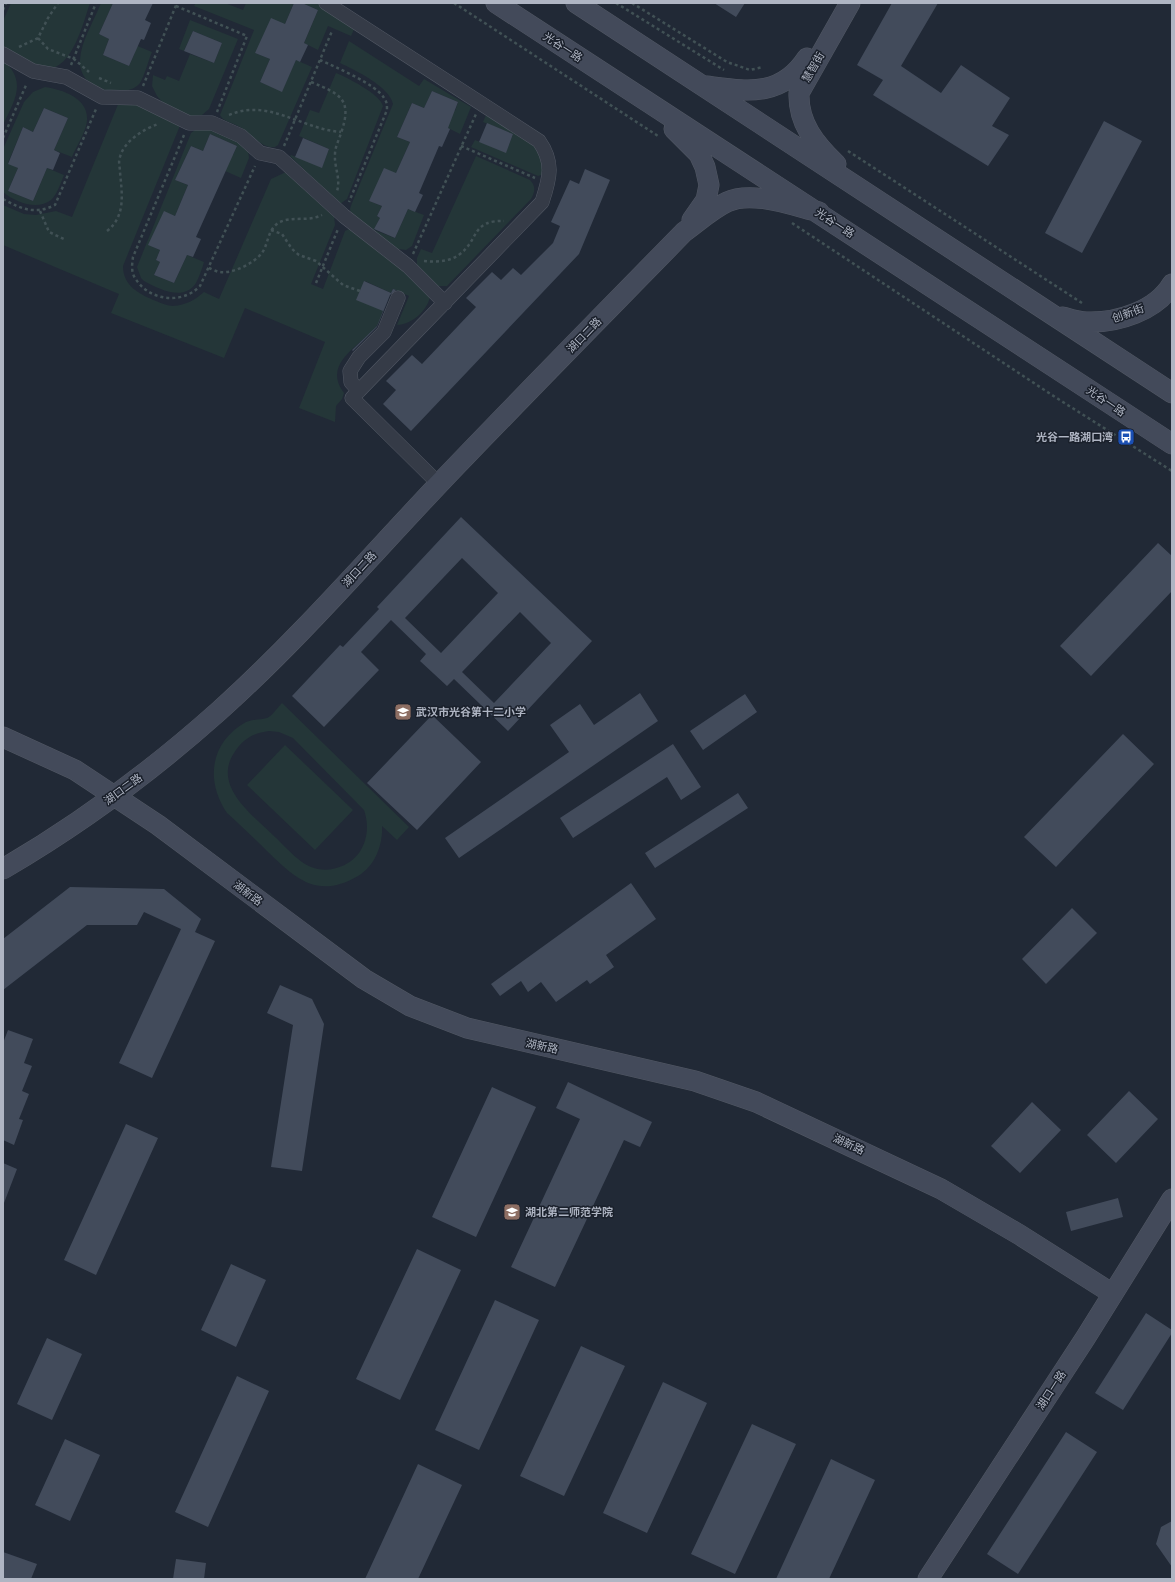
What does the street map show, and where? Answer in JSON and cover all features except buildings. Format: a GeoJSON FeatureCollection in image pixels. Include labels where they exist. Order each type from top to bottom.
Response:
{"type":"FeatureCollection","features":[{"type":"Feature","properties":{"kind":"street"},"geometry":{"type":"LineString","coordinates":[[326,3],[539,140],[547,153],[549,168],[548,183],[542,202],[352,398],[440,484]]}},
{"type":"Feature","properties":{"kind":"street","name":"光谷一路"},"geometry":{"type":"LineString","coordinates":[[496,3],[819,212],[1172,444]]}},
{"type":"Feature","properties":{"kind":"street"},"geometry":{"type":"LineString","coordinates":[[576,3],[1172,392]]}},
{"type":"Feature","properties":{"kind":"street","name":"慧智街"},"geometry":{"type":"LineString","coordinates":[[702,86],[744,91],[763,89],[780,84],[791,77],[806,60],[840,3]]}},
{"type":"Feature","properties":{"kind":"street","name":"慧智街"},"geometry":{"type":"LineString","coordinates":[[850,3],[803,83],[799,93],[799,104],[803,122],[810,136],[860,188]]}},
{"type":"Feature","properties":{"kind":"street"},"geometry":{"type":"LineString","coordinates":[[5,55],[33,71],[66,77],[102,97],[139,90],[175,116],[189,123],[212,123],[240,136],[260,153],[279,157],[344,216],[408,266],[445,303]]}},
{"type":"Feature","properties":{"kind":"street"},"geometry":{"type":"LineString","coordinates":[[646,101],[699,154],[705,167],[709,185],[706,200],[684,232]]}},
{"type":"Feature","properties":{"kind":"street"},"geometry":{"type":"LineString","coordinates":[[684,232],[728,201],[747,198],[763,199],[819,212]]}},
{"type":"Feature","properties":{"kind":"street","name":"湖口二路"},"geometry":{"type":"LineString","coordinates":[[3,869],[80,820],[147,772],[219,711],[274,658],[684,232]]}},
{"type":"Feature","properties":{"kind":"street","name":"创新街"},"geometry":{"type":"LineString","coordinates":[[1051,314],[1086,322],[1114,320],[1143,309],[1159,299],[1172,284]]}},
{"type":"Feature","properties":{"kind":"street"},"geometry":{"type":"LineString","coordinates":[[359,391],[351,382],[350,371],[359,357],[384,332],[398,298]]}},
{"type":"Feature","properties":{"kind":"street","name":"湖新路"},"geometry":{"type":"LineString","coordinates":[[3,737],[75,770],[158,825],[364,980],[410,1006],[467,1028],[695,1081],[756,1102],[941,1189],[1014,1231],[1113,1294]]}},
{"type":"Feature","properties":{"kind":"street","name":"湖口一路"},"geometry":{"type":"LineString","coordinates":[[928,1579],[1113,1294],[1172,1199]]}},
{"type":"Feature","properties":{"kind":"path"},"geometry":{"type":"LineString","coordinates":[[3,10],[6,3]]}},
{"type":"Feature","properties":{"kind":"path"},"geometry":{"type":"LineString","coordinates":[[5,55],[38,38],[48,18],[58,3]]}},
{"type":"Feature","properties":{"kind":"path"},"geometry":{"type":"LineString","coordinates":[[66,77],[96,3]]}},
{"type":"Feature","properties":{"kind":"path"},"geometry":{"type":"LineString","coordinates":[[454,3],[663,140]]}},
{"type":"Feature","properties":{"kind":"path"},"geometry":{"type":"LineString","coordinates":[[616,3],[727,72]]}},
{"type":"Feature","properties":{"kind":"path"},"geometry":{"type":"LineString","coordinates":[[632,3],[727,62],[750,70],[762,68]]}},
{"type":"Feature","properties":{"kind":"path"},"geometry":{"type":"LineString","coordinates":[[139,90],[176,4],[247,36],[212,123]]}},
{"type":"Feature","properties":{"kind":"path"},"geometry":{"type":"LineString","coordinates":[[279,157],[332,31]]}},
{"type":"Feature","properties":{"kind":"path"},"geometry":{"type":"LineString","coordinates":[[38,38],[48,49],[74,59],[92,75],[112,83]]}},
{"type":"Feature","properties":{"kind":"path"},"geometry":{"type":"LineString","coordinates":[[316,283],[387,110],[387,102],[383,96],[349,73],[320,60]]}},
{"type":"Feature","properties":{"kind":"path"},"geometry":{"type":"LineString","coordinates":[[3,138],[33,71]]}},
{"type":"Feature","properties":{"kind":"path"},"geometry":{"type":"LineString","coordinates":[[209,268],[221,272],[234,270],[254,260],[262,253],[271,230],[280,222],[291,219],[314,219],[325,214],[331,204],[339,185],[335,169],[335,154],[346,113],[340,98],[335,92],[311,82]]}},
{"type":"Feature","properties":{"kind":"path"},"geometry":{"type":"LineString","coordinates":[[3,198],[28,210],[39,211],[55,205],[102,97]]}},
{"type":"Feature","properties":{"kind":"path"},"geometry":{"type":"LineString","coordinates":[[212,123],[236,112],[257,109],[316,128],[342,132]]}},
{"type":"Feature","properties":{"kind":"path"},"geometry":{"type":"LineString","coordinates":[[107,231],[113,226],[120,213],[122,189],[119,158],[124,147],[151,126],[175,116]]}},
{"type":"Feature","properties":{"kind":"path"},"geometry":{"type":"LineString","coordinates":[[408,266],[472,122]]}},
{"type":"Feature","properties":{"kind":"path"},"geometry":{"type":"LineString","coordinates":[[189,123],[133,257],[131,268],[134,278],[141,286],[162,297],[174,300],[187,297],[200,286],[260,153]]}},
{"type":"Feature","properties":{"kind":"path"},"geometry":{"type":"LineString","coordinates":[[461,146],[548,183]]}},
{"type":"Feature","properties":{"kind":"path"},"geometry":{"type":"LineString","coordinates":[[842,147],[1084,305]]}},
{"type":"Feature","properties":{"kind":"path"},"geometry":{"type":"LineString","coordinates":[[39,211],[49,232],[64,239]]}},
{"type":"Feature","properties":{"kind":"path"},"geometry":{"type":"LineString","coordinates":[[787,220],[1055,397],[1172,471]]}},
{"type":"Feature","properties":{"kind":"path"},"geometry":{"type":"LineString","coordinates":[[408,266],[421,261],[437,262],[454,258],[466,249],[474,234],[482,226],[490,222],[503,221],[519,226]]}},
{"type":"Feature","properties":{"kind":"path"},"geometry":{"type":"LineString","coordinates":[[271,230],[282,234],[292,249],[298,254],[316,261],[343,285],[360,291]]}},
{"type":"Feature","properties":{"kind":"shaded area"},"geometry":{"type":"Polygon","coordinates":[[[11,3],[90,3],[79,34],[68,56],[60,64],[51,68],[41,68],[3,47],[3,21],[11,3]]]}},
{"type":"Feature","properties":{"kind":"shaded area"},"geometry":{"type":"Polygon","coordinates":[[[101,3],[113,3],[99,34],[109,39],[103,55],[129,66],[134,55],[135,45],[152,52],[140,83],[129,90],[115,91],[100,88],[87,80],[81,69],[80,60],[83,46],[101,3]]]}},
{"type":"Feature","properties":{"kind":"shaded area"},"geometry":{"type":"Polygon","coordinates":[[[196,3],[225,3],[243,10],[246,3],[294,3],[285,24],[255,53],[270,59],[260,82],[282,91],[296,60],[312,67],[278,145],[275,147],[264,145],[241,127],[225,120],[220,115],[254,30],[194,6],[196,3]]]}},
{"type":"Feature","properties":{"kind":"shaded area"},"geometry":{"type":"Polygon","coordinates":[[[302,3],[318,3],[355,27],[351,36],[328,26],[318,50],[304,43],[318,10],[302,3]]]}},
{"type":"Feature","properties":{"kind":"shaded area"},"geometry":{"type":"Polygon","coordinates":[[[190,20],[238,39],[209,109],[202,115],[191,116],[166,106],[157,96],[152,86],[153,75],[165,80],[167,76],[179,81],[190,54],[214,63],[222,43],[193,31],[184,51],[179,49],[190,20]]]}},
{"type":"Feature","properties":{"kind":"shaded area"},"geometry":{"type":"Polygon","coordinates":[[[349,41],[419,86],[424,79],[471,107],[460,134],[444,126],[451,110],[455,111],[458,102],[432,91],[424,108],[412,103],[397,137],[410,142],[396,173],[369,201],[382,206],[377,216],[380,218],[374,230],[395,238],[408,209],[424,215],[412,246],[406,250],[392,248],[351,214],[350,209],[352,203],[393,104],[386,91],[379,85],[340,63],[349,41]]]}},
{"type":"Feature","properties":{"kind":"shaded area"},"geometry":{"type":"Polygon","coordinates":[[[3,60],[11,68],[17,84],[14,100],[3,125],[3,60]]]}},
{"type":"Feature","properties":{"kind":"shaded area"},"geometry":{"type":"Polygon","coordinates":[[[336,73],[355,82],[376,96],[381,101],[383,106],[347,199],[340,204],[290,156],[291,155],[322,167],[329,149],[299,136],[310,110],[319,113],[336,73]]]}},
{"type":"Feature","properties":{"kind":"shaded area"},"geometry":{"type":"Polygon","coordinates":[[[45,87],[53,88],[76,98],[85,109],[87,117],[85,130],[72,157],[54,150],[68,118],[44,108],[33,132],[23,127],[8,163],[18,168],[8,191],[33,201],[47,168],[64,175],[57,192],[51,200],[39,205],[33,205],[20,202],[3,192],[3,149],[24,102],[33,92],[45,87]]]}},
{"type":"Feature","properties":{"kind":"shaded area"},"geometry":{"type":"Polygon","coordinates":[[[119,102],[135,103],[179,124],[179,128],[123,266],[126,279],[138,292],[156,301],[171,306],[182,305],[190,302],[204,292],[219,299],[271,179],[286,172],[334,216],[335,225],[311,284],[323,289],[345,231],[351,228],[406,269],[430,297],[426,307],[418,316],[408,323],[397,325],[409,296],[393,289],[391,293],[365,281],[383,311],[376,326],[352,349],[340,365],[337,373],[338,383],[344,393],[342,399],[336,406],[335,422],[299,408],[325,342],[245,308],[224,358],[111,313],[119,294],[3,245],[3,205],[24,214],[36,215],[56,211],[72,217],[119,102]]]}},
{"type":"Feature","properties":{"kind":"shaded area"},"geometry":{"type":"Polygon","coordinates":[[[486,115],[537,144],[543,154],[544,174],[538,176],[471,147],[475,140],[506,152],[513,134],[483,122],[486,115]]]}},
{"type":"Feature","properties":{"kind":"shaded area"},"geometry":{"type":"Polygon","coordinates":[[[209,129],[238,141],[248,150],[249,158],[241,178],[223,170],[230,153],[233,155],[237,146],[210,134],[203,151],[191,146],[175,180],[188,185],[175,216],[164,212],[149,245],[160,250],[156,260],[160,262],[154,275],[174,283],[187,255],[204,262],[196,283],[191,289],[185,292],[171,292],[144,281],[141,278],[137,267],[191,133],[195,130],[209,129]]]}},
{"type":"Feature","properties":{"kind":"shaded area"},"geometry":{"type":"Polygon","coordinates":[[[476,156],[530,180],[534,187],[533,194],[531,199],[447,286],[437,286],[417,265],[417,258],[421,249],[432,253],[476,156]]]}},
{"type":"Feature","properties":{"kind":"shaded area"},"geometry":{"type":"Polygon","coordinates":[[[282,703],[409,827],[397,840],[382,826],[379,848],[369,867],[358,876],[343,883],[330,886],[319,886],[308,883],[297,877],[277,861],[227,813],[220,801],[214,775],[218,751],[234,730],[251,720],[269,717],[282,703]],[[269,731],[258,733],[245,740],[237,748],[229,766],[228,778],[232,789],[238,800],[247,810],[300,861],[312,867],[324,870],[341,867],[351,861],[362,848],[367,832],[367,821],[364,810],[293,738],[279,732],[269,731]]]}},
{"type":"Feature","properties":{"kind":"shaded area"},"geometry":{"type":"Polygon","coordinates":[[[285,745],[353,810],[315,850],[247,785],[285,745]]]}},
{"type":"Feature","properties":{"kind":"place","name":"光谷一路湖口湾"},"geometry":{"type":"Point","coordinates":[1126,437]}},
{"type":"Feature","properties":{"kind":"place","name":"武汉市光谷第十二小学"},"geometry":{"type":"Point","coordinates":[403,712]}},
{"type":"Feature","properties":{"kind":"place","name":"湖北第二师范学院"},"geometry":{"type":"Point","coordinates":[512,1212]}}]}
